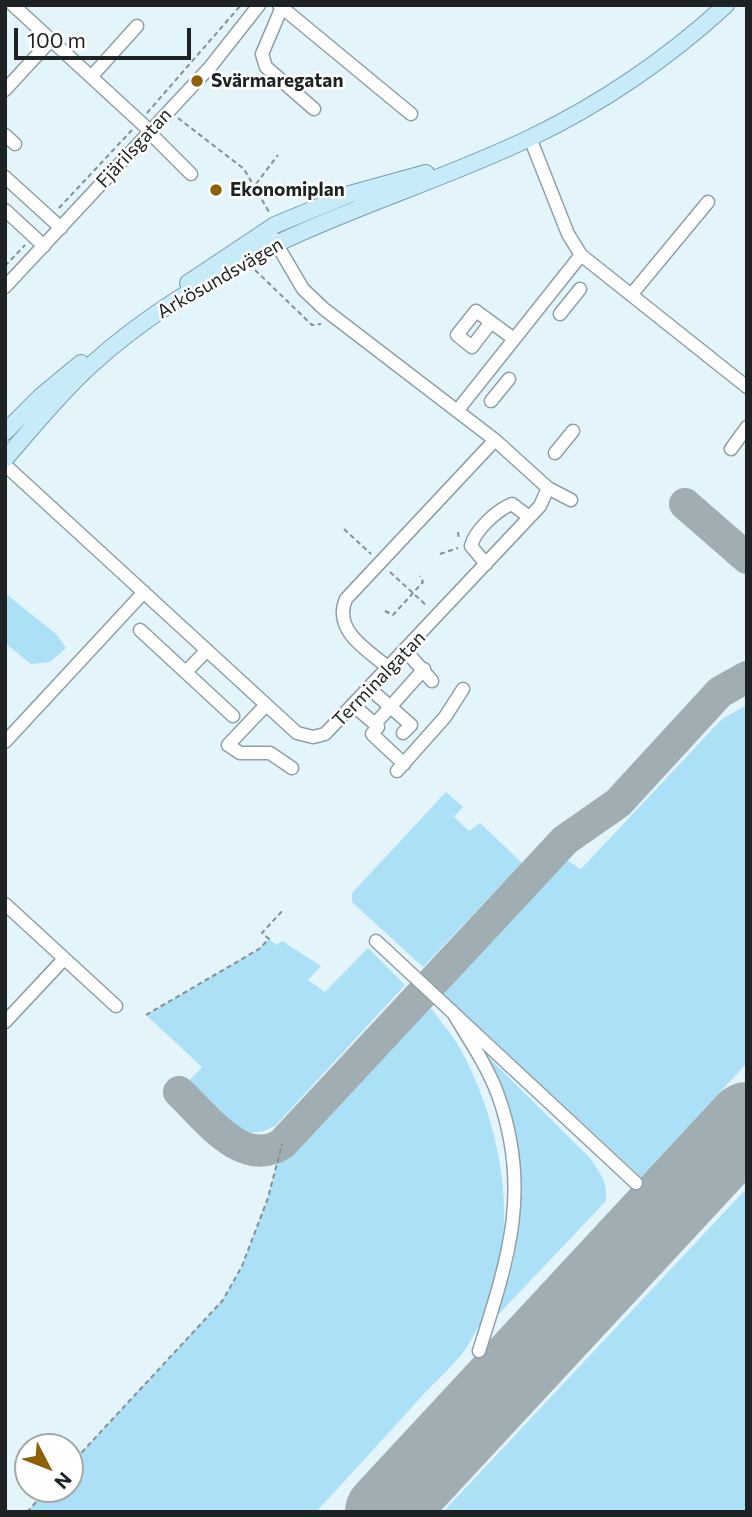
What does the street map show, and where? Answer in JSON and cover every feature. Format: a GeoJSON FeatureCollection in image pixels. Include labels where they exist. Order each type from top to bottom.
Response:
{"type":"FeatureCollection","features":[{"type":"Feature","properties":{"kind":"main road","name":"Arkösundsvägen"},"geometry":{"type":"LineString","coordinates":[[5,459],[90,366],[137,327],[276,244],[530,138],[597,103],[653,66],[726,5]]}},
{"type":"Feature","properties":{"kind":"main road","name":"Arkösundsvägen"},"geometry":{"type":"LineString","coordinates":[[5,432],[40,397],[102,346],[265,224],[350,194],[476,160]]}},
{"type":"Feature","properties":{"kind":"street","name":"Fjärilsgatan"},"geometry":{"type":"LineString","coordinates":[[5,287],[238,35],[259,5]]}},
{"type":"Feature","properties":{"kind":"street"},"geometry":{"type":"LineString","coordinates":[[16,6],[140,121],[191,174]]}},
{"type":"Feature","properties":{"kind":"street"},"geometry":{"type":"LineString","coordinates":[[314,109],[266,67],[262,54],[280,6],[411,114]]}},
{"type":"Feature","properties":{"kind":"street"},"geometry":{"type":"LineString","coordinates":[[92,77],[137,26]]}},
{"type":"Feature","properties":{"kind":"street"},"geometry":{"type":"LineString","coordinates":[[5,90],[51,40]]}},
{"type":"Feature","properties":{"kind":"street"},"geometry":{"type":"LineString","coordinates":[[530,138],[568,234],[581,255],[747,387]]}},
{"type":"Feature","properties":{"kind":"street"},"geometry":{"type":"LineString","coordinates":[[5,177],[61,228]]}},
{"type":"Feature","properties":{"kind":"street"},"geometry":{"type":"LineString","coordinates":[[631,295],[708,202]]}},
{"type":"Feature","properties":{"kind":"street"},"geometry":{"type":"LineString","coordinates":[[5,210],[44,246]]}},
{"type":"Feature","properties":{"kind":"street"},"geometry":{"type":"LineString","coordinates":[[265,224],[303,289],[336,318],[495,440],[548,488],[571,500]]}},
{"type":"Feature","properties":{"kind":"street"},"geometry":{"type":"LineString","coordinates":[[457,411],[581,255]]}},
{"type":"Feature","properties":{"kind":"street"},"geometry":{"type":"LineString","coordinates":[[553,289],[569,302]]}},
{"type":"Feature","properties":{"kind":"street"},"geometry":{"type":"LineString","coordinates":[[560,314],[580,289]]}},
{"type":"Feature","properties":{"kind":"street"},"geometry":{"type":"LineString","coordinates":[[491,321],[514,339]]}},
{"type":"Feature","properties":{"kind":"street"},"geometry":{"type":"LineString","coordinates":[[484,379],[495,396],[509,379]]}},
{"type":"Feature","properties":{"kind":"street"},"geometry":{"type":"LineString","coordinates":[[731,449],[747,428]]}},
{"type":"Feature","properties":{"kind":"street"},"geometry":{"type":"LineString","coordinates":[[555,453],[573,431]]}},
{"type":"Feature","properties":{"kind":"street"},"geometry":{"type":"LineString","coordinates":[[390,669],[354,638],[342,620],[341,609],[346,599],[495,440]]}},
{"type":"Feature","properties":{"kind":"street","name":"Terminalgatan"},"geometry":{"type":"LineString","coordinates":[[5,465],[297,733],[313,737],[326,734],[390,669],[530,517],[547,495],[548,488]]}},
{"type":"Feature","properties":{"kind":"street"},"geometry":{"type":"LineString","coordinates":[[486,564],[471,546],[473,538],[502,508],[512,504],[530,517]]}},
{"type":"Feature","properties":{"kind":"street"},"geometry":{"type":"LineString","coordinates":[[5,742],[144,592]]}},
{"type":"Feature","properties":{"kind":"street"},"geometry":{"type":"LineString","coordinates":[[140,629],[233,716]]}},
{"type":"Feature","properties":{"kind":"street"},"geometry":{"type":"LineString","coordinates":[[186,672],[206,650]]}},
{"type":"Feature","properties":{"kind":"street"},"geometry":{"type":"LineString","coordinates":[[406,651],[432,681]]}},
{"type":"Feature","properties":{"kind":"street"},"geometry":{"type":"LineString","coordinates":[[375,724],[424,669]]}},
{"type":"Feature","properties":{"kind":"street"},"geometry":{"type":"LineString","coordinates":[[370,689],[411,725],[403,733]]}},
{"type":"Feature","properties":{"kind":"street"},"geometry":{"type":"LineString","coordinates":[[354,706],[378,727],[372,734],[400,767],[445,717],[463,689]]}},
{"type":"Feature","properties":{"kind":"street"},"geometry":{"type":"LineString","coordinates":[[266,705],[225,749],[240,754],[270,753],[292,768]]}},
{"type":"Feature","properties":{"kind":"street"},"geometry":{"type":"LineString","coordinates":[[5,904],[116,1006]]}},
{"type":"Feature","properties":{"kind":"street"},"geometry":{"type":"LineString","coordinates":[[376,941],[636,1183]]}},
{"type":"Feature","properties":{"kind":"street"},"geometry":{"type":"LineString","coordinates":[[5,1023],[64,959]]}},
{"type":"Feature","properties":{"kind":"street"},"geometry":{"type":"LineString","coordinates":[[452,1011],[499,1096],[516,1176],[517,1204],[511,1247],[480,1351]]}},
{"type":"Feature","properties":{"kind":"path"},"geometry":{"type":"LineString","coordinates":[[50,218],[140,121],[241,5]]}},
{"type":"Feature","properties":{"kind":"path"},"geometry":{"type":"LineString","coordinates":[[169,111],[244,169],[256,185],[270,214],[265,224]]}},
{"type":"Feature","properties":{"kind":"path"},"geometry":{"type":"LineString","coordinates":[[256,185],[278,155]]}},
{"type":"Feature","properties":{"kind":"path"},"geometry":{"type":"LineString","coordinates":[[5,266],[33,236]]}},
{"type":"Feature","properties":{"kind":"path"},"geometry":{"type":"LineString","coordinates":[[252,257],[254,270],[312,325],[336,318]]}},
{"type":"Feature","properties":{"kind":"path"},"geometry":{"type":"LineString","coordinates":[[344,529],[438,617]]}},
{"type":"Feature","properties":{"kind":"path"},"geometry":{"type":"LineString","coordinates":[[385,611],[393,615],[423,582],[420,576]]}},
{"type":"Feature","properties":{"kind":"path"},"geometry":{"type":"LineString","coordinates":[[146,1015],[259,949],[269,939],[262,933],[284,909]]}},
{"type":"Feature","properties":{"kind":"path"},"geometry":{"type":"LineString","coordinates":[[84,1450],[223,1300],[242,1266],[268,1198],[282,1144]]}},
{"type":"Feature","properties":{"kind":"shaded area"},"geometry":{"type":"Polygon","coordinates":[[[5,593],[57,635],[66,648],[50,662],[31,664],[5,643],[5,593]]]}},
{"type":"Feature","properties":{"kind":"shaded area"},"geometry":{"type":"Polygon","coordinates":[[[747,705],[747,1063],[641,1177],[440,991],[565,859],[581,869],[722,719],[747,705]]]}},
{"type":"Feature","properties":{"kind":"shaded area"},"geometry":{"type":"Polygon","coordinates":[[[446,792],[463,807],[454,817],[469,831],[480,823],[522,863],[423,967],[352,902],[352,893],[446,792]]]}},
{"type":"Feature","properties":{"kind":"shaded area"},"geometry":{"type":"Polygon","coordinates":[[[269,939],[277,945],[282,941],[321,966],[308,980],[325,992],[368,948],[405,985],[276,1125],[262,1131],[250,1132],[237,1129],[214,1115],[184,1086],[202,1067],[146,1015],[259,949],[269,939]]]}},
{"type":"Feature","properties":{"kind":"shaded area"},"geometry":{"type":"Polygon","coordinates":[[[428,1004],[462,1052],[478,1087],[491,1123],[500,1161],[504,1200],[503,1238],[497,1276],[485,1312],[462,1354],[316,1512],[27,1512],[35,1503],[84,1503],[84,1450],[223,1300],[242,1266],[268,1198],[282,1144],[290,1149],[428,1004]]]}},
{"type":"Feature","properties":{"kind":"shaded area"},"geometry":{"type":"Polygon","coordinates":[[[484,1053],[590,1158],[603,1178],[606,1190],[605,1202],[495,1318],[507,1286],[515,1252],[520,1184],[517,1149],[510,1116],[484,1053]]]}},
{"type":"Feature","properties":{"kind":"shaded area"},"geometry":{"type":"Polygon","coordinates":[[[747,1188],[747,1512],[443,1512],[747,1188]]]}},
{"type":"Feature","properties":{"kind":"taxiway"},"geometry":{"type":"LineString","coordinates":[[685,504],[747,558]]}},
{"type":"Feature","properties":{"kind":"taxiway"},"geometry":{"type":"LineString","coordinates":[[179,1092],[213,1126],[239,1145],[253,1150],[267,1150],[282,1144],[565,840],[618,803],[720,692],[747,677]]}},
{"type":"Feature","properties":{"kind":"runway"},"geometry":{"type":"LineString","coordinates":[[385,1512],[747,1122]]}},
{"type":"Feature","properties":{"kind":"place","name":"Svärmaregatan"},"geometry":{"type":"Point","coordinates":[197,81]}},
{"type":"Feature","properties":{"kind":"place","name":"Ekonomiplan"},"geometry":{"type":"Point","coordinates":[216,190]}}]}
